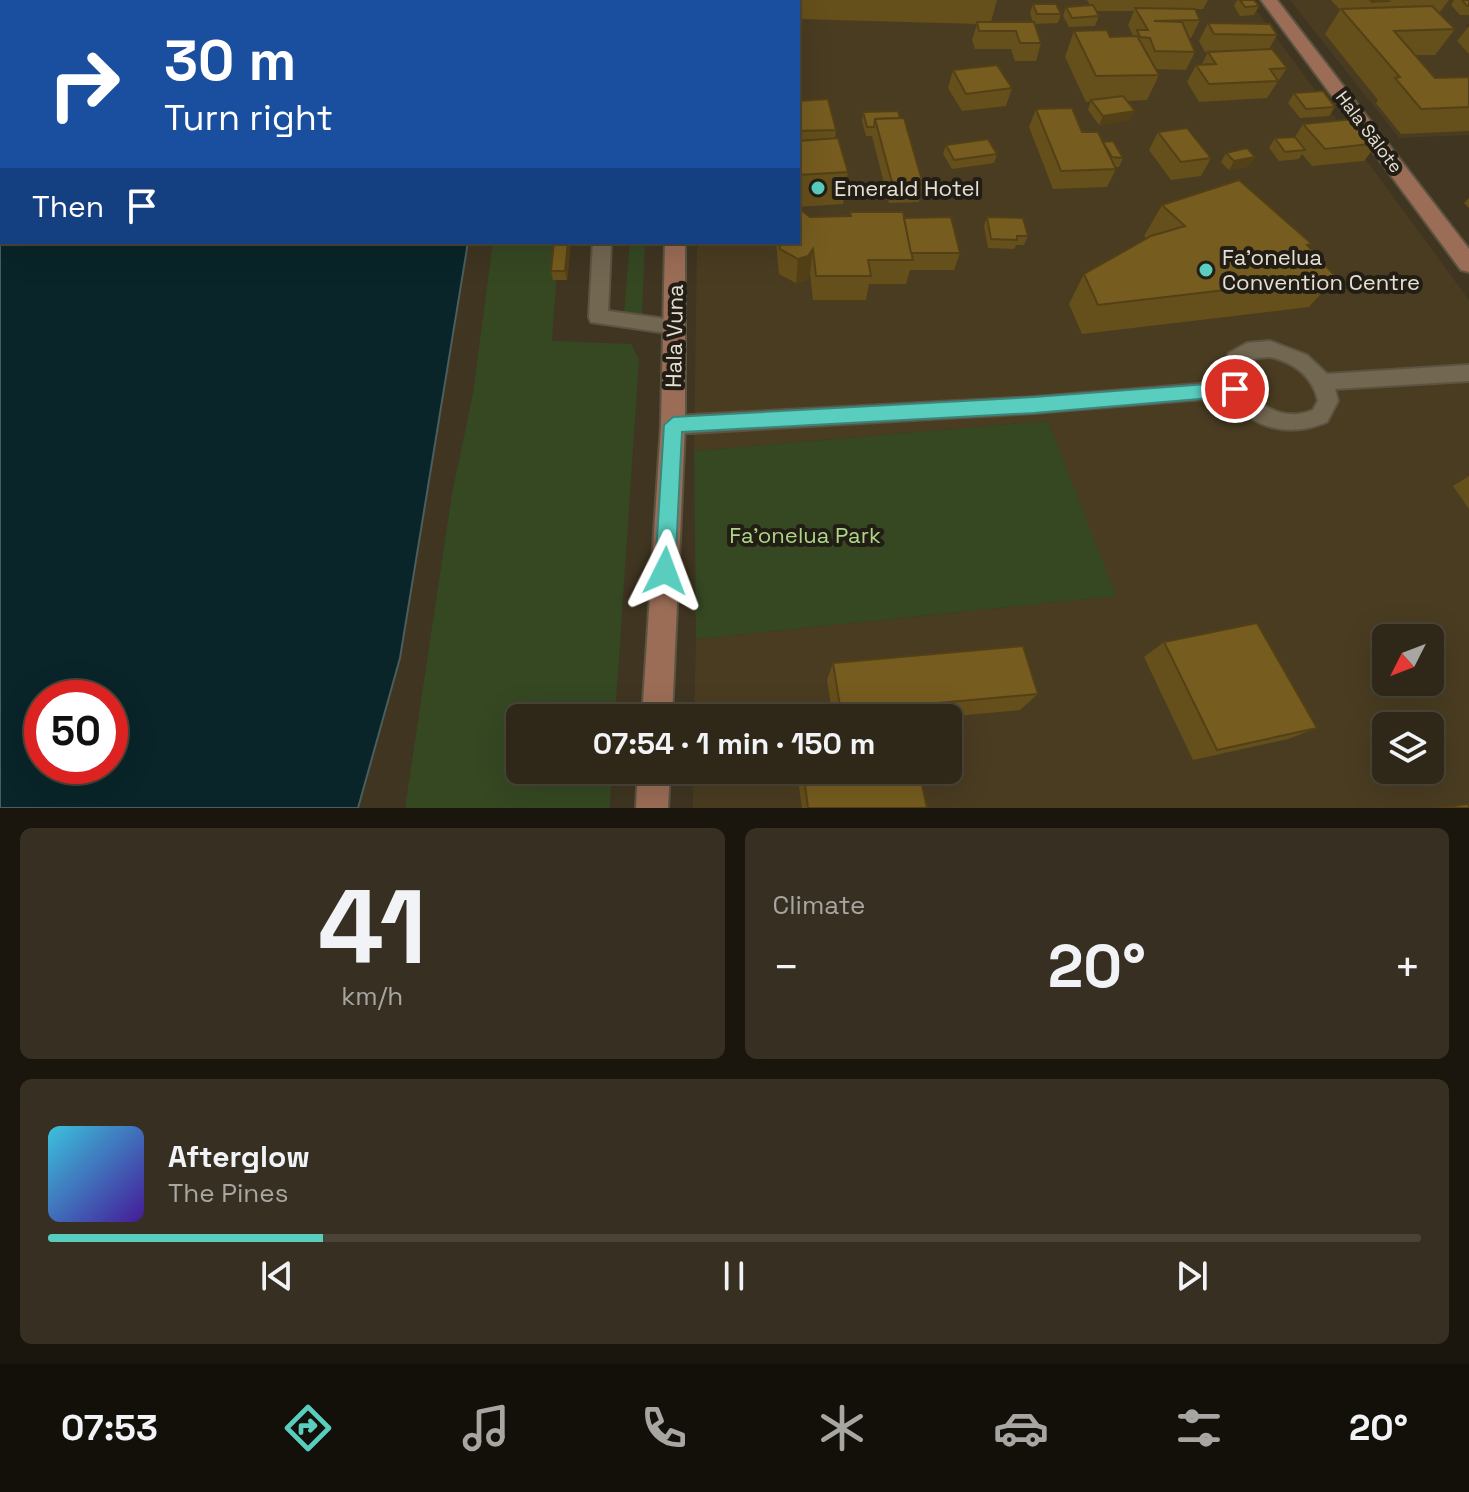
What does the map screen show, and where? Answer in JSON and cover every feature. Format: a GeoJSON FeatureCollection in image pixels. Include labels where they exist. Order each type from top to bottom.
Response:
{"type":"FeatureCollection","features":[{"type":"Feature","properties":{"kind":"main road","name":"Hala Sālote"},"geometry":{"type":"LineString","coordinates":[[1269,0],[1469,264]]}},
{"type":"Feature","properties":{"kind":"main road","name":"Hala Vuna"},"geometry":{"type":"LineString","coordinates":[[658,704],[673,425],[675,244]]}},
{"type":"Feature","properties":{"kind":"main road"},"geometry":{"type":"LineString","coordinates":[[652,808],[653,784]]}},
{"type":"Feature","properties":{"kind":"lane"},"geometry":{"type":"LineString","coordinates":[[602,244],[598,317],[674,327]]}},
{"type":"Feature","properties":{"kind":"lane"},"geometry":{"type":"LineString","coordinates":[[1254,349],[1279,351],[1296,358],[1322,382],[1328,395],[1324,412],[1301,423],[1266,417],[1251,407],[1235,389],[1230,375],[1232,363],[1241,354],[1254,349]]}},
{"type":"Feature","properties":{"kind":"lane"},"geometry":{"type":"LineString","coordinates":[[1322,382],[1469,373]]}},
{"type":"Feature","properties":{"kind":"lane"},"geometry":{"type":"LineString","coordinates":[[673,425],[1034,405],[1235,389]]}},
{"type":"Feature","properties":{"kind":"shaded area"},"geometry":{"type":"Polygon","coordinates":[[[800,0],[1249,0],[1469,300],[1469,808],[693,808],[693,784],[962,784],[962,704],[694,704],[696,639],[1115,596],[1048,421],[694,451],[697,244],[800,244],[800,0]]]}},
{"type":"Feature","properties":{"kind":"shaded area"},"geometry":{"type":"Polygon","coordinates":[[[1290,0],[1469,0],[1469,24],[1465,25],[1469,29],[1469,135],[1399,138],[1290,0]]]}},
{"type":"Feature","properties":{"kind":"green space"},"geometry":{"type":"Polygon","coordinates":[[[493,244],[559,244],[552,341],[631,344],[639,359],[616,704],[506,704],[506,784],[611,784],[610,808],[405,808],[452,494],[473,393],[493,244]]]}},
{"type":"Feature","properties":{"kind":"green space"},"geometry":{"type":"Polygon","coordinates":[[[630,244],[645,244],[642,316],[634,320],[624,317],[630,244]]]}},
{"type":"Feature","properties":{"kind":"green space","name":"Fa'onelua Park"},"geometry":{"type":"Polygon","coordinates":[[[1048,421],[1116,596],[696,639],[694,451],[1048,421]]]}},
{"type":"Feature","properties":{"kind":"water"},"geometry":{"type":"Polygon","coordinates":[[[0,244],[468,244],[400,658],[358,808],[0,808],[0,244]]]}},
{"type":"Feature","properties":{"kind":"building"},"geometry":{"type":"Polygon","coordinates":[[[1240,0],[1254,0],[1259,6],[1245,7],[1240,0]]]}},
{"type":"Feature","properties":{"kind":"building"},"geometry":{"type":"Polygon","coordinates":[[[1033,4],[1056,4],[1061,14],[1037,14],[1033,4]]]}},
{"type":"Feature","properties":{"kind":"building"},"geometry":{"type":"Polygon","coordinates":[[[1093,5],[1099,16],[1072,18],[1066,7],[1093,5]]]}},
{"type":"Feature","properties":{"kind":"building"},"geometry":{"type":"Polygon","coordinates":[[[1432,6],[1455,29],[1394,31],[1435,78],[1469,77],[1469,107],[1421,109],[1395,78],[1400,77],[1341,9],[1432,6]]]}},
{"type":"Feature","properties":{"kind":"building"},"geometry":{"type":"Polygon","coordinates":[[[1135,8],[1195,9],[1200,20],[1154,21],[1182,22],[1195,52],[1155,51],[1150,38],[1140,37],[1137,30],[1148,30],[1135,8]]]}},
{"type":"Feature","properties":{"kind":"building"},"geometry":{"type":"Polygon","coordinates":[[[977,22],[1034,22],[1041,43],[1020,43],[1016,31],[979,31],[977,22]]]}},
{"type":"Feature","properties":{"kind":"building"},"geometry":{"type":"Polygon","coordinates":[[[1208,23],[1270,24],[1277,35],[1214,34],[1208,23]]]}},
{"type":"Feature","properties":{"kind":"building"},"geometry":{"type":"Polygon","coordinates":[[[1107,30],[1110,37],[1137,36],[1159,75],[1096,76],[1074,31],[1107,30]]]}},
{"type":"Feature","properties":{"kind":"building"},"geometry":{"type":"Polygon","coordinates":[[[1272,49],[1287,68],[1270,69],[1278,81],[1209,84],[1196,65],[1216,64],[1208,52],[1272,49]]]}},
{"type":"Feature","properties":{"kind":"building"},"geometry":{"type":"Polygon","coordinates":[[[997,65],[1012,88],[966,94],[953,70],[997,65]]]}},
{"type":"Feature","properties":{"kind":"building"},"geometry":{"type":"Polygon","coordinates":[[[1323,91],[1335,107],[1306,109],[1294,93],[1323,91]]]}},
{"type":"Feature","properties":{"kind":"building"},"geometry":{"type":"Polygon","coordinates":[[[1123,96],[1135,111],[1103,116],[1091,100],[1123,96]]]}},
{"type":"Feature","properties":{"kind":"building"},"geometry":{"type":"Polygon","coordinates":[[[828,99],[836,130],[800,131],[800,101],[828,99]]]}},
{"type":"Feature","properties":{"kind":"building"},"geometry":{"type":"Polygon","coordinates":[[[1072,108],[1082,132],[1098,132],[1116,169],[1061,171],[1036,109],[1072,108]]]}},
{"type":"Feature","properties":{"kind":"building"},"geometry":{"type":"Polygon","coordinates":[[[898,111],[900,118],[875,119],[874,127],[867,127],[863,112],[898,111]]]}},
{"type":"Feature","properties":{"kind":"building"},"geometry":{"type":"Polygon","coordinates":[[[904,118],[923,184],[893,186],[875,119],[904,118]]]}},
{"type":"Feature","properties":{"kind":"building"},"geometry":{"type":"Polygon","coordinates":[[[1355,119],[1378,143],[1325,149],[1303,124],[1355,119]]]}},
{"type":"Feature","properties":{"kind":"building"},"geometry":{"type":"Polygon","coordinates":[[[1187,128],[1211,158],[1181,162],[1158,132],[1187,128]]]}},
{"type":"Feature","properties":{"kind":"building"},"geometry":{"type":"Polygon","coordinates":[[[1295,137],[1305,150],[1285,152],[1275,138],[1295,137]]]}},
{"type":"Feature","properties":{"kind":"building"},"geometry":{"type":"Polygon","coordinates":[[[838,138],[848,172],[800,175],[800,141],[838,138]]]}},
{"type":"Feature","properties":{"kind":"building"},"geometry":{"type":"Polygon","coordinates":[[[988,139],[997,154],[954,160],[946,145],[988,139]]]}},
{"type":"Feature","properties":{"kind":"building"},"geometry":{"type":"Polygon","coordinates":[[[1113,141],[1123,158],[1112,157],[1103,142],[1113,141]]]}},
{"type":"Feature","properties":{"kind":"building"},"geometry":{"type":"Polygon","coordinates":[[[1247,148],[1255,157],[1234,161],[1226,153],[1247,148]]]}},
{"type":"Feature","properties":{"kind":"building"},"geometry":{"type":"Polygon","coordinates":[[[1239,180],[1312,244],[1307,245],[1336,277],[1098,305],[1084,274],[1151,236],[1185,226],[1162,205],[1239,180]]]}},
{"type":"Feature","properties":{"kind":"building"},"geometry":{"type":"Polygon","coordinates":[[[800,210],[810,217],[851,216],[850,212],[903,212],[913,260],[868,260],[871,276],[816,276],[813,249],[808,256],[798,259],[780,249],[780,244],[800,244],[800,210]]]}},
{"type":"Feature","properties":{"kind":"building"},"geometry":{"type":"Polygon","coordinates":[[[951,217],[960,253],[911,253],[904,218],[951,217]]]}},
{"type":"Feature","properties":{"kind":"building"},"geometry":{"type":"Polygon","coordinates":[[[987,217],[1023,218],[1028,236],[1017,236],[1017,240],[991,239],[987,217]]]}},
{"type":"Feature","properties":{"kind":"building"},"geometry":{"type":"Polygon","coordinates":[[[554,244],[568,244],[565,271],[551,271],[554,244]]]}},
{"type":"Feature","properties":{"kind":"building"},"geometry":{"type":"Polygon","coordinates":[[[1257,623],[1317,728],[1217,750],[1164,642],[1257,623]]]}},
{"type":"Feature","properties":{"kind":"building"},"geometry":{"type":"Polygon","coordinates":[[[1023,646],[1038,694],[928,704],[840,704],[833,663],[1023,646]]]}},
{"type":"Feature","properties":{"kind":"building"},"geometry":{"type":"Polygon","coordinates":[[[805,784],[922,784],[927,808],[808,808],[805,784]]]}},
{"type":"Feature","properties":{"kind":"building"},"geometry":{"type":"Polygon","coordinates":[[[1469,804],[1469,808],[1439,808],[1469,804]]]}},
{"type":"Feature","properties":{"kind":"place","name":"Emerald Hotel"},"geometry":{"type":"Point","coordinates":[818,188]}},
{"type":"Feature","properties":{"kind":"place","name":"Fa'onelua Convention Centre"},"geometry":{"type":"Point","coordinates":[1206,270]}},
{"type":"Feature","properties":{"kind":"route"},"geometry":{"type":"LineString","coordinates":[[665,571],[673,425],[1034,405],[1235,389]]}}]}
